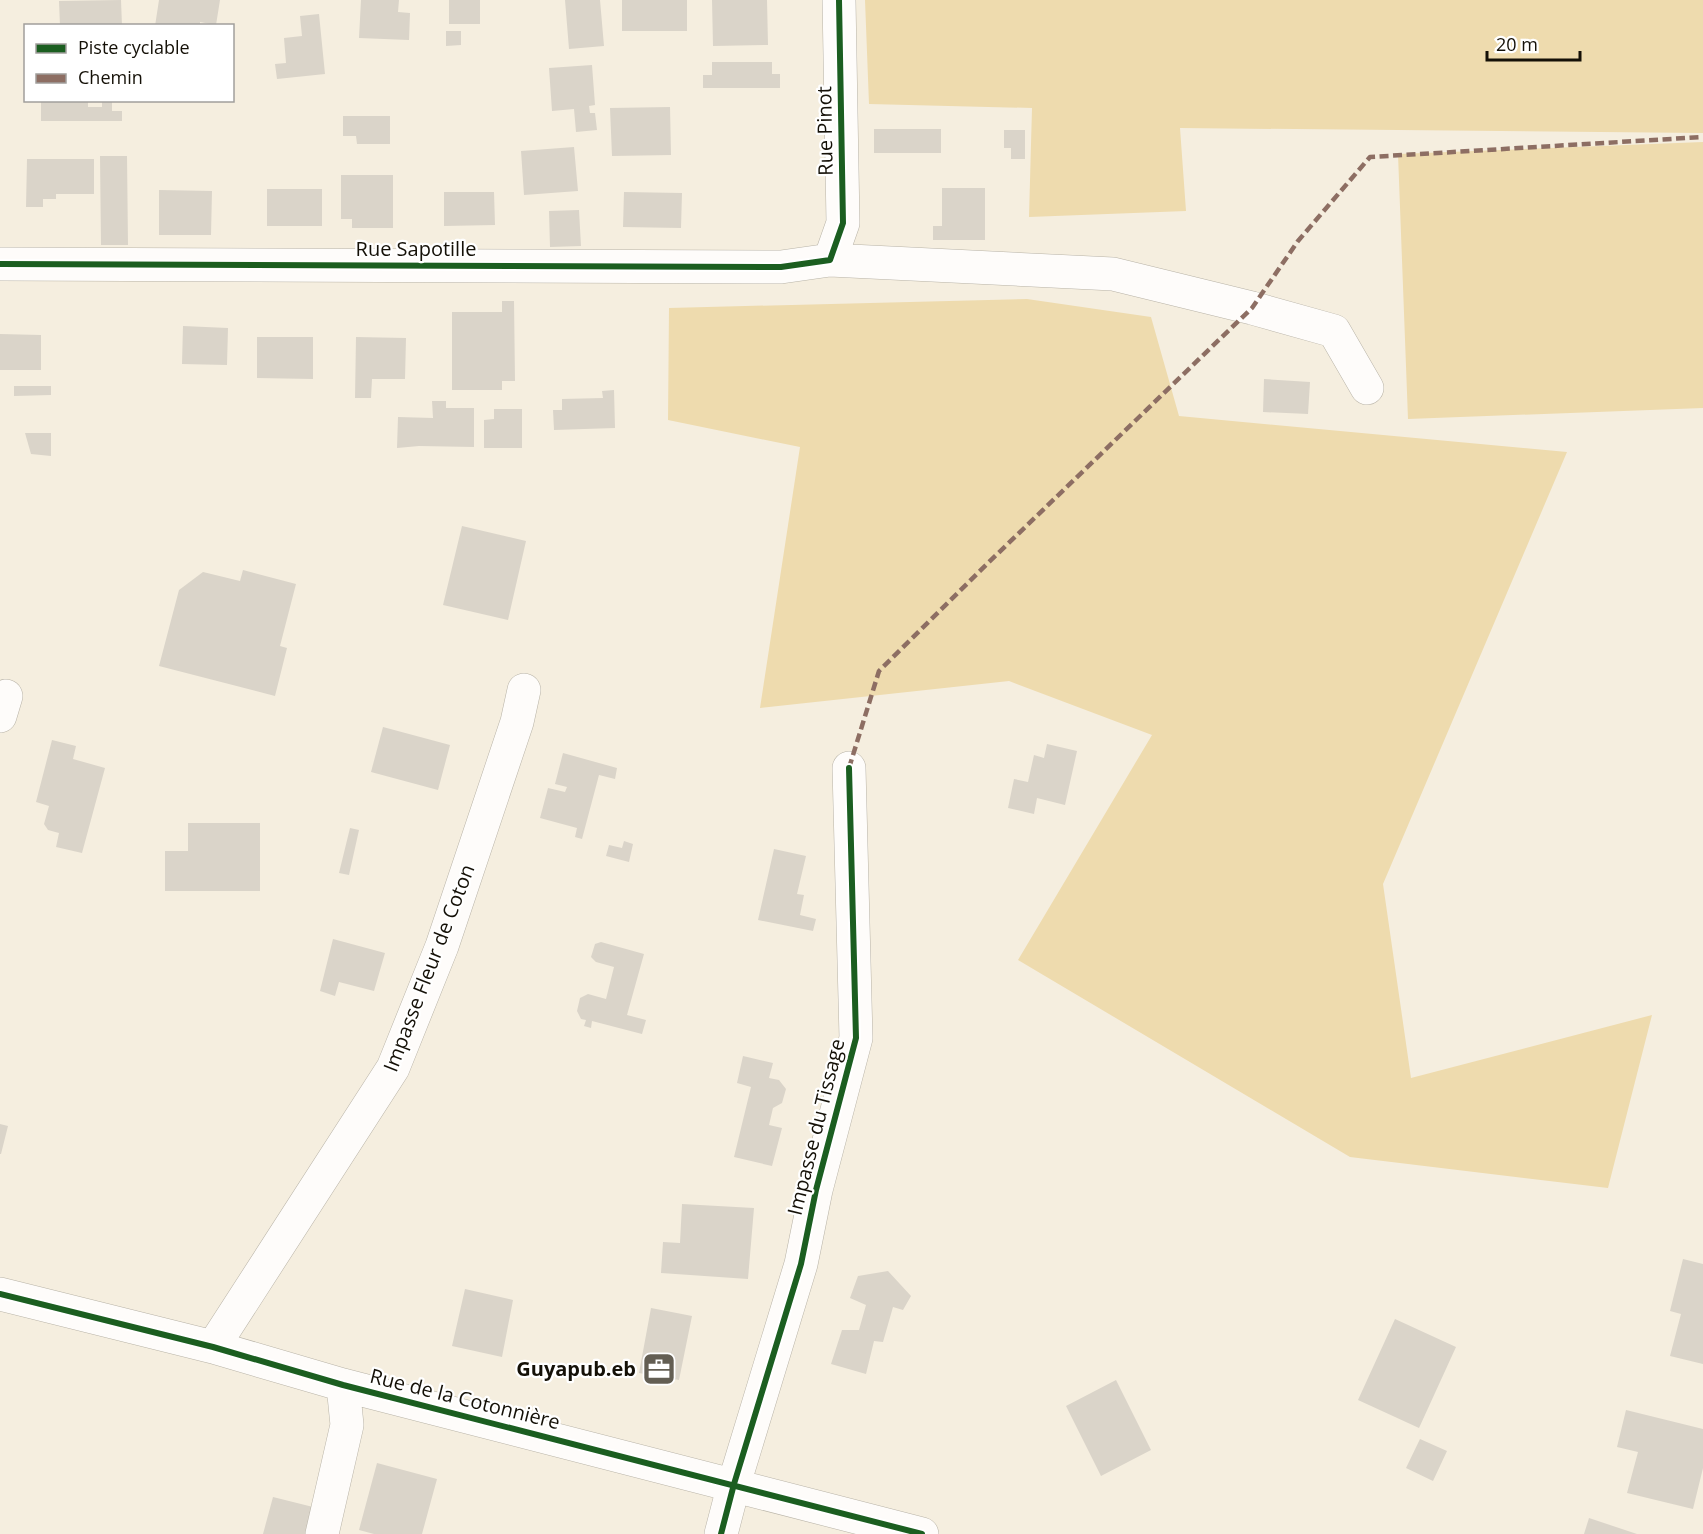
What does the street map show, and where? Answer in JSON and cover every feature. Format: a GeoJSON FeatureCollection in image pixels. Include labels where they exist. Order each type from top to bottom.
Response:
{"type":"FeatureCollection","features":[{"type":"Feature","properties":{"kind":"street","name":"Rue Pinot"},"geometry":{"type":"LineString","coordinates":[[830,260],[843,223],[838,0]]}},
{"type":"Feature","properties":{"kind":"street","name":"Rue Sapotille"},"geometry":{"type":"LineString","coordinates":[[0,264],[781,267],[830,260],[1113,274],[1252,308],[1334,332],[1367,388]]}},
{"type":"Feature","properties":{"kind":"street","name":"Impasse Fleur de Coton"},"geometry":{"type":"LineString","coordinates":[[213,1347],[393,1068],[442,946],[517,722],[524,690]]}},
{"type":"Feature","properties":{"kind":"street","name":"Impasse du Tissage"},"geometry":{"type":"LineString","coordinates":[[721,1534],[801,1264],[816,1190],[856,1038],[849,768]]}},
{"type":"Feature","properties":{"kind":"street","name":"Rue de la Cotonnière"},"geometry":{"type":"LineString","coordinates":[[0,1294],[213,1347],[343,1385],[922,1534]]}},
{"type":"Feature","properties":{"kind":"street"},"geometry":{"type":"LineString","coordinates":[[322,1534],[347,1425],[343,1385]]}},
{"type":"Feature","properties":{"kind":"shaded area"},"geometry":{"type":"Polygon","coordinates":[[[865,0],[1703,0],[1703,133],[1180,128],[1186,211],[1029,217],[1032,108],[869,104],[865,0]]]}},
{"type":"Feature","properties":{"kind":"shaded area"},"geometry":{"type":"Polygon","coordinates":[[[1703,142],[1703,408],[1408,419],[1398,154],[1703,142]]]}},
{"type":"Feature","properties":{"kind":"shaded area"},"geometry":{"type":"Polygon","coordinates":[[[1027,299],[1151,317],[1179,416],[1567,452],[1383,884],[1411,1078],[1652,1015],[1608,1188],[1350,1157],[1018,960],[1152,735],[1009,681],[760,708],[800,447],[668,420],[669,308],[1027,299]]]}},
{"type":"Feature","properties":{"kind":"building"},"geometry":{"type":"Polygon","coordinates":[[[121,0],[122,24],[60,24],[59,1],[121,0]]]}},
{"type":"Feature","properties":{"kind":"building"},"geometry":{"type":"Polygon","coordinates":[[[159,0],[220,0],[216,24],[200,22],[200,24],[155,24],[159,0]]]}},
{"type":"Feature","properties":{"kind":"building"},"geometry":{"type":"Polygon","coordinates":[[[361,0],[399,0],[398,12],[410,13],[409,40],[359,38],[361,0]]]}},
{"type":"Feature","properties":{"kind":"building"},"geometry":{"type":"Polygon","coordinates":[[[449,0],[480,0],[480,24],[449,24],[449,0]]]}},
{"type":"Feature","properties":{"kind":"building"},"geometry":{"type":"Polygon","coordinates":[[[565,0],[600,0],[604,46],[569,49],[565,0]]]}},
{"type":"Feature","properties":{"kind":"building"},"geometry":{"type":"Polygon","coordinates":[[[622,0],[687,0],[687,31],[622,31],[622,0]]]}},
{"type":"Feature","properties":{"kind":"building"},"geometry":{"type":"Polygon","coordinates":[[[712,0],[767,0],[768,45],[713,46],[712,0]]]}},
{"type":"Feature","properties":{"kind":"building"},"geometry":{"type":"Polygon","coordinates":[[[319,14],[325,74],[277,79],[275,64],[286,63],[284,38],[302,36],[300,16],[319,14]]]}},
{"type":"Feature","properties":{"kind":"building"},"geometry":{"type":"Polygon","coordinates":[[[446,31],[461,31],[461,45],[446,46],[446,31]]]}},
{"type":"Feature","properties":{"kind":"building"},"geometry":{"type":"Polygon","coordinates":[[[712,62],[772,62],[772,74],[780,74],[780,88],[703,88],[703,75],[712,75],[712,62]]]}},
{"type":"Feature","properties":{"kind":"building"},"geometry":{"type":"Polygon","coordinates":[[[592,65],[595,105],[589,106],[590,113],[595,113],[597,130],[576,132],[574,109],[552,111],[549,68],[592,65]]]}},
{"type":"Feature","properties":{"kind":"building"},"geometry":{"type":"Polygon","coordinates":[[[41,102],[88,102],[88,107],[102,107],[102,102],[112,102],[112,111],[122,111],[122,121],[41,121],[41,102]]]}},
{"type":"Feature","properties":{"kind":"building"},"geometry":{"type":"Polygon","coordinates":[[[670,107],[671,155],[612,156],[610,108],[670,107]]]}},
{"type":"Feature","properties":{"kind":"building"},"geometry":{"type":"Polygon","coordinates":[[[343,116],[390,116],[390,144],[357,144],[356,136],[343,136],[343,116]]]}},
{"type":"Feature","properties":{"kind":"building"},"geometry":{"type":"Polygon","coordinates":[[[874,129],[941,129],[941,153],[874,153],[874,129]]]}},
{"type":"Feature","properties":{"kind":"building"},"geometry":{"type":"Polygon","coordinates":[[[1004,130],[1025,130],[1025,159],[1011,159],[1011,148],[1004,148],[1004,130]]]}},
{"type":"Feature","properties":{"kind":"building"},"geometry":{"type":"Polygon","coordinates":[[[574,147],[578,191],[524,195],[521,151],[574,147]]]}},
{"type":"Feature","properties":{"kind":"building"},"geometry":{"type":"Polygon","coordinates":[[[100,156],[127,156],[128,245],[101,245],[100,156]]]}},
{"type":"Feature","properties":{"kind":"building"},"geometry":{"type":"Polygon","coordinates":[[[27,159],[94,159],[94,194],[56,194],[56,199],[43,199],[43,207],[26,207],[27,159]]]}},
{"type":"Feature","properties":{"kind":"building"},"geometry":{"type":"Polygon","coordinates":[[[341,175],[393,175],[393,228],[352,228],[352,219],[341,219],[341,175]]]}},
{"type":"Feature","properties":{"kind":"building"},"geometry":{"type":"Polygon","coordinates":[[[942,188],[985,188],[985,240],[933,240],[933,226],[942,226],[942,188]]]}},
{"type":"Feature","properties":{"kind":"building"},"geometry":{"type":"Polygon","coordinates":[[[267,189],[322,189],[322,226],[267,226],[267,189]]]}},
{"type":"Feature","properties":{"kind":"building"},"geometry":{"type":"Polygon","coordinates":[[[159,190],[212,191],[211,235],[159,235],[159,190]]]}},
{"type":"Feature","properties":{"kind":"building"},"geometry":{"type":"Polygon","coordinates":[[[444,192],[494,192],[495,225],[444,226],[444,192]]]}},
{"type":"Feature","properties":{"kind":"building"},"geometry":{"type":"Polygon","coordinates":[[[624,192],[682,193],[681,228],[623,227],[624,192]]]}},
{"type":"Feature","properties":{"kind":"building"},"geometry":{"type":"Polygon","coordinates":[[[579,210],[581,246],[550,247],[549,211],[579,210]]]}},
{"type":"Feature","properties":{"kind":"building"},"geometry":{"type":"Polygon","coordinates":[[[502,301],[514,301],[515,381],[502,381],[502,390],[452,390],[452,312],[502,312],[502,301]]]}},
{"type":"Feature","properties":{"kind":"building"},"geometry":{"type":"Polygon","coordinates":[[[183,326],[228,328],[227,365],[182,364],[183,326]]]}},
{"type":"Feature","properties":{"kind":"building"},"geometry":{"type":"Polygon","coordinates":[[[0,334],[41,335],[41,370],[0,370],[0,334]]]}},
{"type":"Feature","properties":{"kind":"building"},"geometry":{"type":"Polygon","coordinates":[[[257,337],[313,337],[313,379],[257,378],[257,337]]]}},
{"type":"Feature","properties":{"kind":"building"},"geometry":{"type":"Polygon","coordinates":[[[356,337],[406,338],[405,379],[372,379],[371,398],[355,398],[356,337]]]}},
{"type":"Feature","properties":{"kind":"building"},"geometry":{"type":"Polygon","coordinates":[[[1264,379],[1310,382],[1308,414],[1263,412],[1264,379]]]}},
{"type":"Feature","properties":{"kind":"building"},"geometry":{"type":"Polygon","coordinates":[[[14,386],[51,386],[51,395],[14,396],[14,386]]]}},
{"type":"Feature","properties":{"kind":"building"},"geometry":{"type":"Polygon","coordinates":[[[614,390],[615,428],[554,430],[553,410],[562,410],[562,399],[603,398],[602,391],[614,390]]]}},
{"type":"Feature","properties":{"kind":"building"},"geometry":{"type":"Polygon","coordinates":[[[432,401],[446,401],[446,408],[474,408],[474,447],[397,448],[398,417],[433,418],[432,401]]]}},
{"type":"Feature","properties":{"kind":"building"},"geometry":{"type":"Polygon","coordinates":[[[494,409],[522,409],[522,448],[484,448],[484,420],[494,419],[494,409]]]}},
{"type":"Feature","properties":{"kind":"building"},"geometry":{"type":"Polygon","coordinates":[[[25,433],[51,433],[51,456],[31,454],[25,433]]]}},
{"type":"Feature","properties":{"kind":"building"},"geometry":{"type":"Polygon","coordinates":[[[462,526],[526,541],[508,620],[443,605],[462,526]]]}},
{"type":"Feature","properties":{"kind":"building"},"geometry":{"type":"Polygon","coordinates":[[[243,570],[296,584],[280,646],[287,648],[275,696],[159,666],[179,590],[203,572],[240,581],[243,570]]]}},
{"type":"Feature","properties":{"kind":"building"},"geometry":{"type":"Polygon","coordinates":[[[383,727],[450,745],[438,790],[371,772],[383,727]]]}},
{"type":"Feature","properties":{"kind":"building"},"geometry":{"type":"Polygon","coordinates":[[[52,740],[76,746],[73,759],[105,768],[82,853],[56,847],[59,833],[48,830],[44,824],[49,806],[36,802],[52,740]]]}},
{"type":"Feature","properties":{"kind":"building"},"geometry":{"type":"Polygon","coordinates":[[[1047,744],[1077,751],[1065,805],[1037,798],[1034,814],[1008,808],[1014,779],[1028,782],[1034,755],[1044,758],[1047,744]]]}},
{"type":"Feature","properties":{"kind":"building"},"geometry":{"type":"Polygon","coordinates":[[[563,753],[617,768],[615,779],[599,775],[582,839],[575,837],[577,828],[540,818],[548,788],[565,792],[567,787],[555,784],[563,753]]]}},
{"type":"Feature","properties":{"kind":"building"},"geometry":{"type":"Polygon","coordinates":[[[188,823],[260,823],[260,891],[165,891],[165,851],[188,851],[188,823]]]}},
{"type":"Feature","properties":{"kind":"building"},"geometry":{"type":"Polygon","coordinates":[[[350,828],[359,830],[349,875],[339,873],[350,828]]]}},
{"type":"Feature","properties":{"kind":"building"},"geometry":{"type":"Polygon","coordinates":[[[624,841],[633,844],[629,862],[606,856],[609,845],[622,848],[624,841]]]}},
{"type":"Feature","properties":{"kind":"building"},"geometry":{"type":"Polygon","coordinates":[[[774,849],[806,856],[797,894],[804,895],[800,915],[816,919],[813,931],[758,920],[774,849]]]}},
{"type":"Feature","properties":{"kind":"building"},"geometry":{"type":"Polygon","coordinates":[[[333,939],[385,953],[374,991],[339,982],[335,996],[320,991],[333,939]]]}},
{"type":"Feature","properties":{"kind":"building"},"geometry":{"type":"Polygon","coordinates":[[[601,942],[644,954],[627,1015],[646,1020],[642,1034],[592,1021],[591,1028],[584,1026],[586,1020],[581,1019],[577,1011],[580,998],[588,994],[606,999],[614,967],[596,962],[591,957],[595,944],[601,942]]]}},
{"type":"Feature","properties":{"kind":"building"},"geometry":{"type":"Polygon","coordinates":[[[743,1056],[773,1063],[769,1078],[779,1080],[786,1089],[782,1103],[773,1108],[769,1125],[782,1128],[772,1166],[734,1157],[751,1087],[737,1083],[743,1056]]]}},
{"type":"Feature","properties":{"kind":"building"},"geometry":{"type":"Polygon","coordinates":[[[0,1124],[8,1126],[1,1154],[0,1154],[0,1124]]]}},
{"type":"Feature","properties":{"kind":"building"},"geometry":{"type":"Polygon","coordinates":[[[682,1204],[754,1208],[748,1279],[661,1273],[663,1242],[680,1243],[682,1204]]]}},
{"type":"Feature","properties":{"kind":"building"},"geometry":{"type":"Polygon","coordinates":[[[1683,1259],[1703,1264],[1703,1364],[1670,1356],[1681,1314],[1670,1311],[1683,1259]]]}},
{"type":"Feature","properties":{"kind":"building"},"geometry":{"type":"Polygon","coordinates":[[[888,1271],[911,1296],[903,1310],[893,1307],[883,1342],[874,1341],[866,1374],[831,1364],[842,1330],[859,1330],[866,1305],[850,1298],[858,1276],[888,1271]]]}},
{"type":"Feature","properties":{"kind":"building"},"geometry":{"type":"Polygon","coordinates":[[[465,1289],[513,1300],[502,1357],[452,1346],[465,1289]]]}},
{"type":"Feature","properties":{"kind":"building"},"geometry":{"type":"Polygon","coordinates":[[[651,1308],[692,1316],[679,1380],[639,1373],[651,1308]]]}},
{"type":"Feature","properties":{"kind":"building"},"geometry":{"type":"Polygon","coordinates":[[[1395,1319],[1456,1347],[1419,1428],[1358,1400],[1395,1319]]]}},
{"type":"Feature","properties":{"kind":"building"},"geometry":{"type":"Polygon","coordinates":[[[1116,1380],[1151,1450],[1101,1476],[1066,1406],[1116,1380]]]}},
{"type":"Feature","properties":{"kind":"building"},"geometry":{"type":"Polygon","coordinates":[[[1626,1410],[1703,1429],[1703,1468],[1693,1509],[1627,1493],[1638,1452],[1617,1447],[1626,1410]]]}},
{"type":"Feature","properties":{"kind":"building"},"geometry":{"type":"Polygon","coordinates":[[[1420,1439],[1447,1451],[1433,1481],[1406,1468],[1420,1439]]]}},
{"type":"Feature","properties":{"kind":"building"},"geometry":{"type":"Polygon","coordinates":[[[377,1463],[437,1479],[422,1534],[374,1534],[359,1530],[377,1463]]]}},
{"type":"Feature","properties":{"kind":"building"},"geometry":{"type":"Polygon","coordinates":[[[273,1497],[321,1509],[314,1534],[263,1534],[273,1497]]]}},
{"type":"Feature","properties":{"kind":"building"},"geometry":{"type":"Polygon","coordinates":[[[1589,1518],[1637,1534],[1584,1534],[1589,1518]]]}},
{"type":"Feature","properties":{"kind":"marked path"},"geometry":{"type":"LineString","coordinates":[[849,768],[879,671],[1252,308],[1298,241],[1370,157],[1703,137]]}},
{"type":"Feature","properties":{"kind":"cycle path"},"geometry":{"type":"LineString","coordinates":[[0,264],[781,267],[830,260],[843,223],[839,0]]}},
{"type":"Feature","properties":{"kind":"cycle path"},"geometry":{"type":"LineString","coordinates":[[721,1534],[801,1264],[816,1190],[856,1038],[849,768]]}},
{"type":"Feature","properties":{"kind":"cycle path"},"geometry":{"type":"LineString","coordinates":[[0,1294],[213,1347],[343,1385],[922,1534]]}},
{"type":"Feature","properties":{"kind":"place","name":"Guyapub.eb"},"geometry":{"type":"Point","coordinates":[659,1369]}}]}
